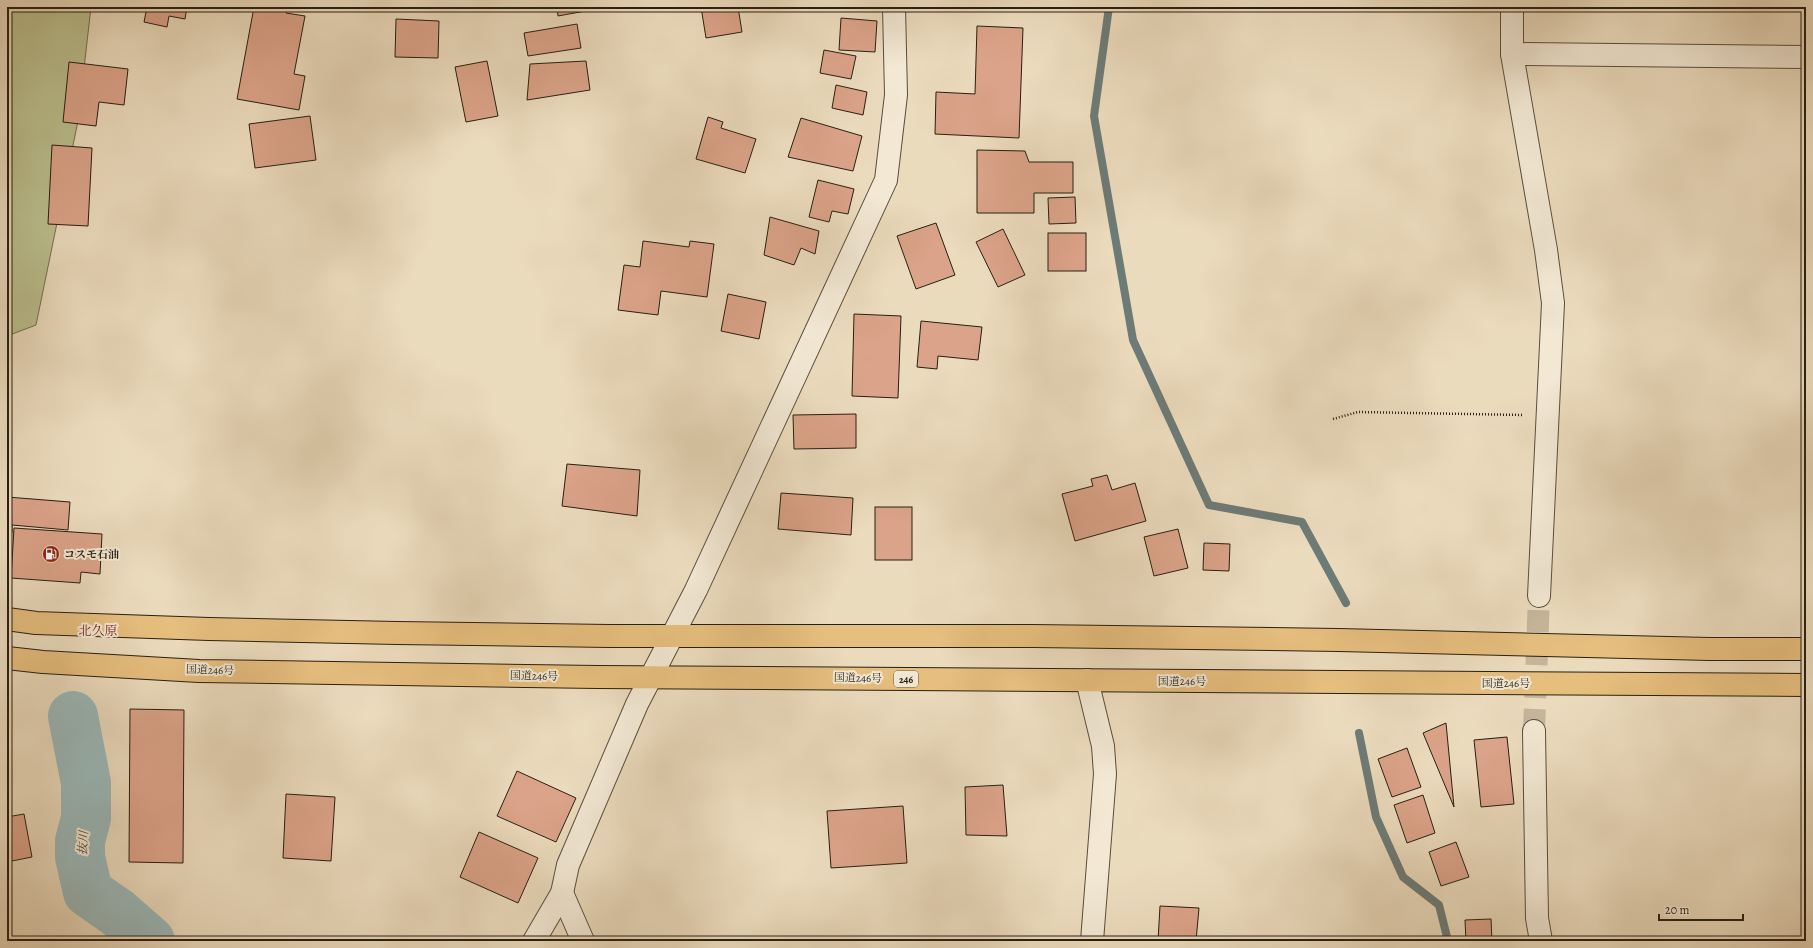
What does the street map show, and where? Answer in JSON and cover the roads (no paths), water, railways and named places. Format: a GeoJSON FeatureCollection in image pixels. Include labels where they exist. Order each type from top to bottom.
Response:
{"type":"FeatureCollection","features":[{"type":"Feature","properties":{"kind":"highway"},"geometry":{"type":"LineString","coordinates":[[7,620],[36,623],[217,630],[673,635],[1065,636],[1339,640],[1710,649],[1806,649]]}},
{"type":"Feature","properties":{"kind":"highway","name":"国道246号"},"geometry":{"type":"LineString","coordinates":[[7,658],[43,662],[199,670],[651,677],[1806,686]]}},
{"type":"Feature","properties":{"kind":"street"},"geometry":{"type":"LineString","coordinates":[[534,941],[562,893],[568,865],[637,704],[699,584],[886,180],[896,95],[894,7]]}},
{"type":"Feature","properties":{"kind":"street"},"geometry":{"type":"LineString","coordinates":[[1512,7],[1512,54],[1546,250],[1553,303],[1540,596]]}},
{"type":"Feature","properties":{"kind":"street"},"geometry":{"type":"LineString","coordinates":[[1512,54],[1806,57]]}},
{"type":"Feature","properties":{"kind":"street"},"geometry":{"type":"LineString","coordinates":[[1087,680],[1103,746],[1104,774],[1092,941]]}},
{"type":"Feature","properties":{"kind":"street"},"geometry":{"type":"LineString","coordinates":[[1534,730],[1537,918],[1541,941]]}},
{"type":"Feature","properties":{"kind":"street"},"geometry":{"type":"LineString","coordinates":[[562,893],[583,941]]}},
{"type":"Feature","properties":{"kind":"waterway"},"geometry":{"type":"LineString","coordinates":[[1109,7],[1094,116],[1133,340],[1209,505],[1302,522],[1346,603]]}},
{"type":"Feature","properties":{"kind":"waterway","name":"抜川"},"geometry":{"type":"LineString","coordinates":[[73,716],[86,783],[86,818],[80,841],[80,857],[88,892],[118,913],[150,941]]}},
{"type":"Feature","properties":{"kind":"waterway"},"geometry":{"type":"LineString","coordinates":[[1359,733],[1376,817],[1403,877],[1439,905],[1448,941]]}},
{"type":"Feature","properties":{"kind":"tunnel"},"geometry":{"type":"LineString","coordinates":[[1534,731],[1539,596]]}},
{"type":"Feature","properties":{"kind":"place","name":"コスモ石油"},"geometry":{"type":"Point","coordinates":[51,554]}},
{"type":"Feature","properties":{"kind":"district","name":"北久原"},"geometry":{"type":"Point","coordinates":[98,630]}}]}
